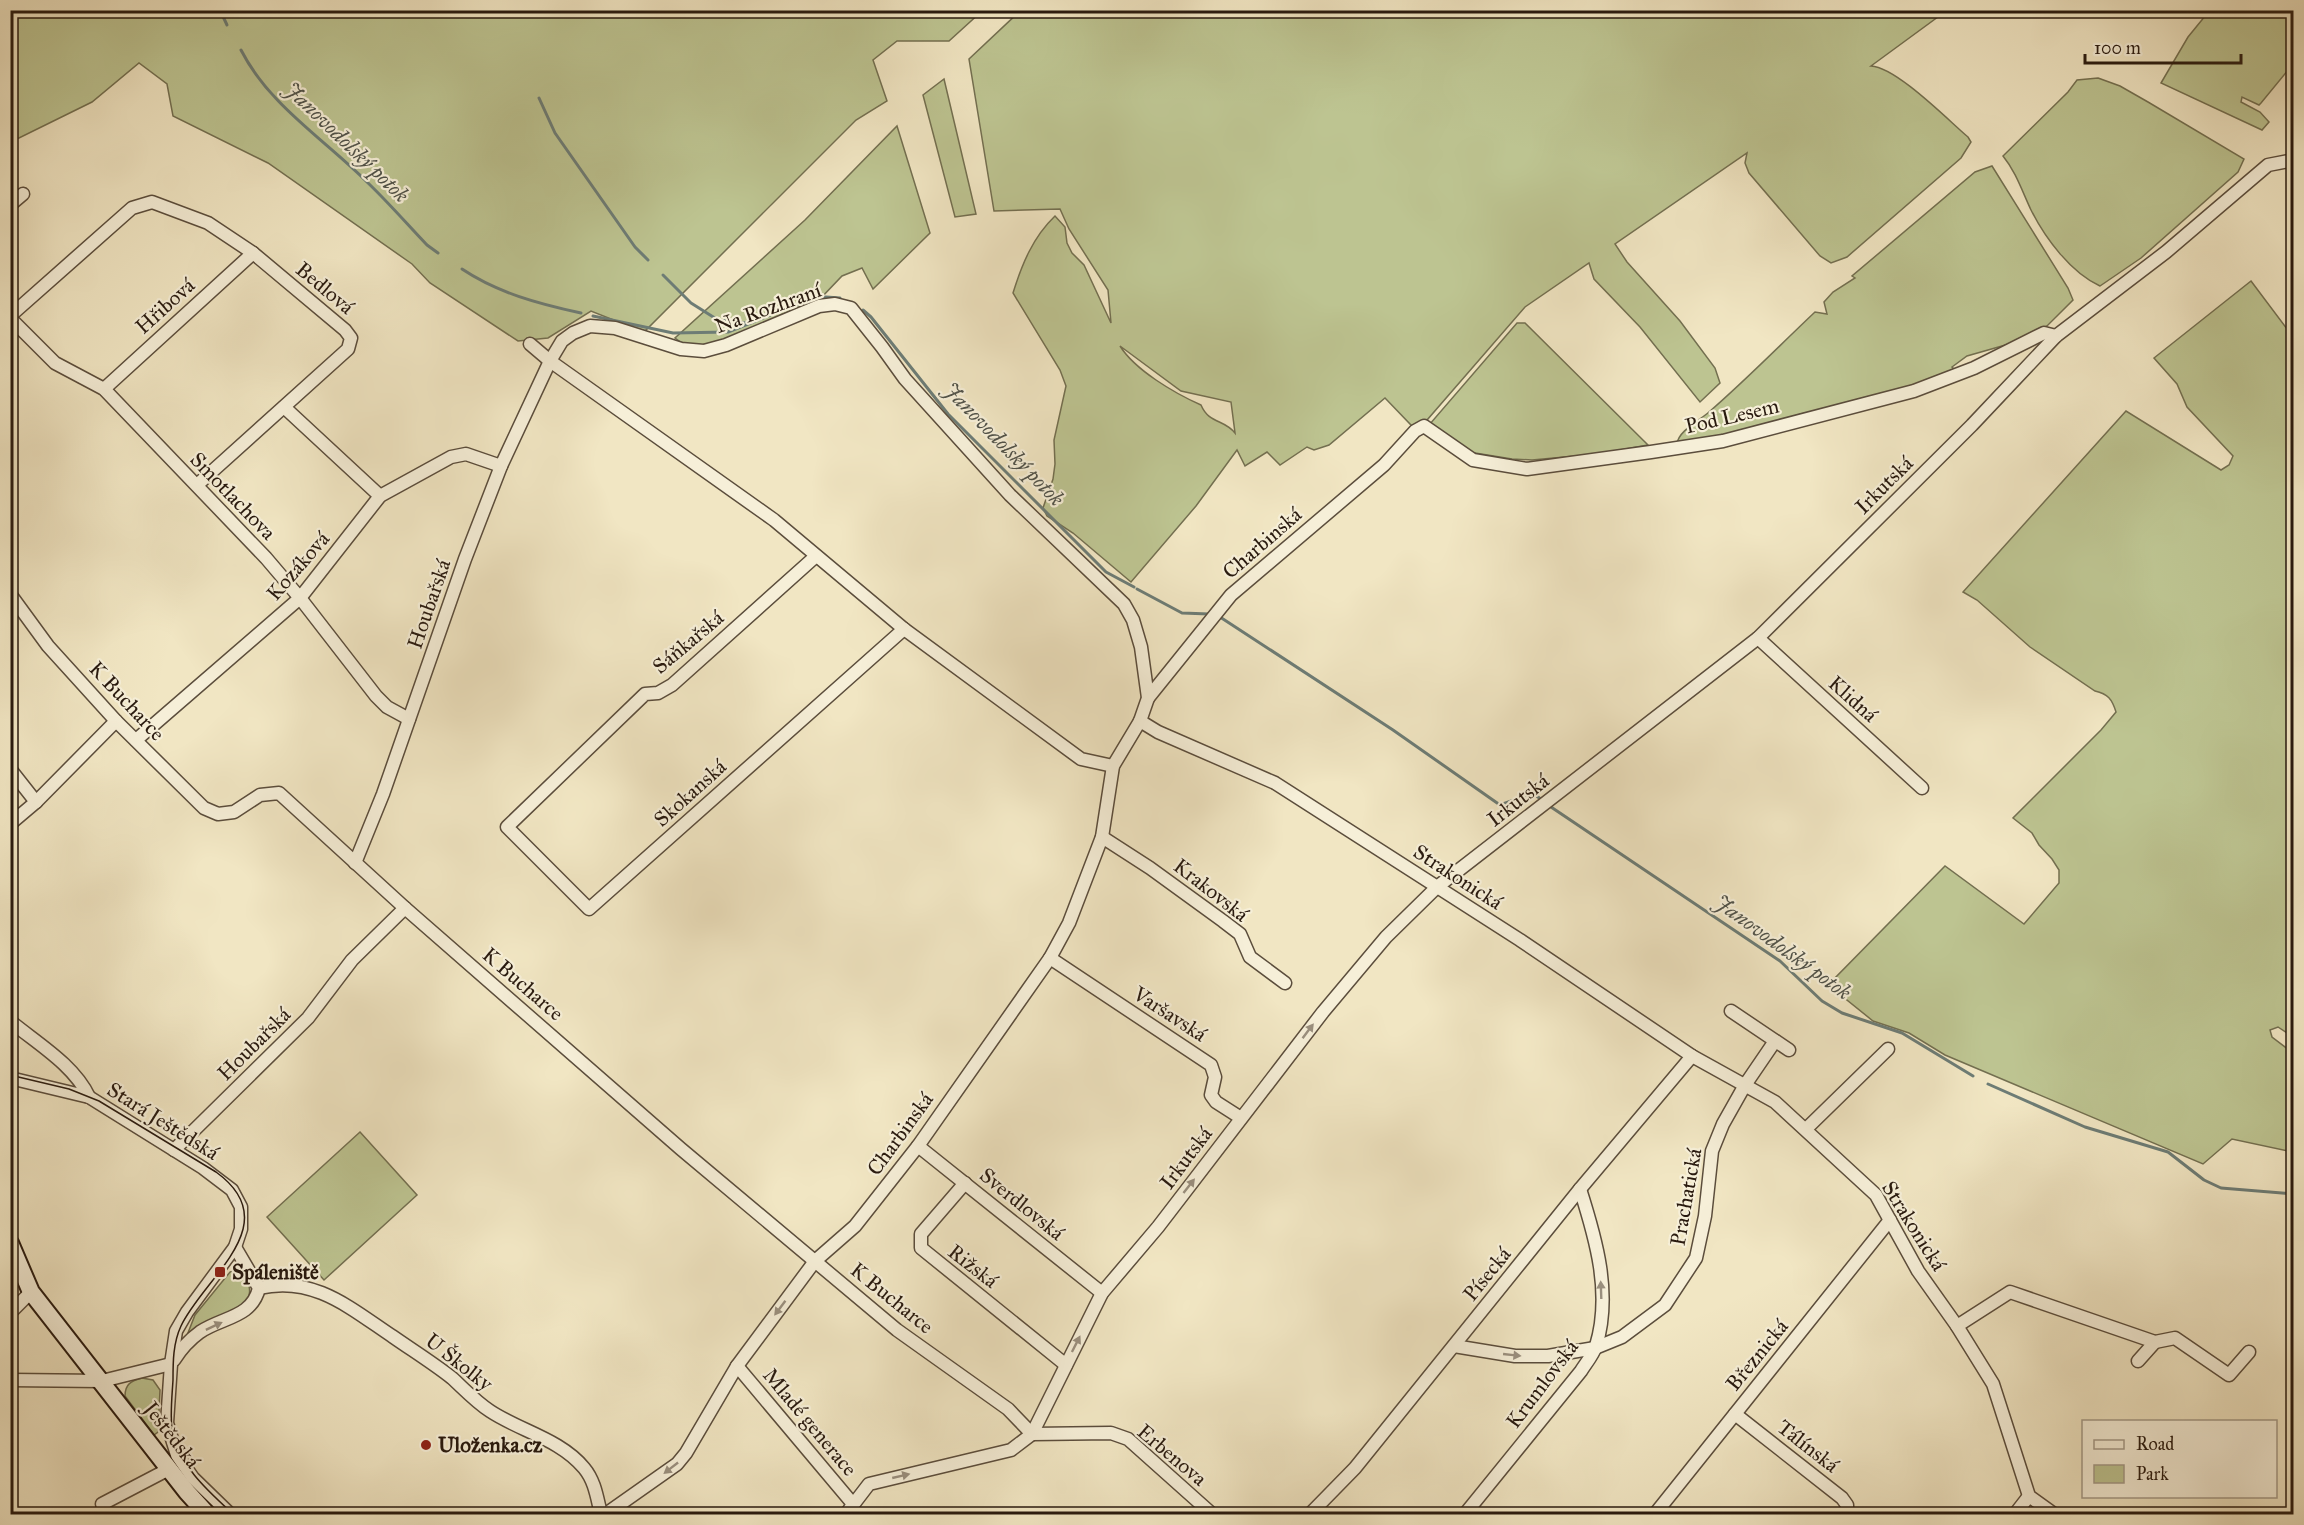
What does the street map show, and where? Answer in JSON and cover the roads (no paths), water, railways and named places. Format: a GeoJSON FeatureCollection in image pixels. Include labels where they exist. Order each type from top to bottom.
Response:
{"type":"FeatureCollection","features":[{"type":"Feature","properties":{"kind":"street","name":"Irkutská"},"geometry":{"type":"LineString","coordinates":[[849,1509],[869,1484],[1011,1450],[1032,1434],[1102,1293],[1158,1227],[1323,1012],[1386,936],[1437,887],[1758,638],[1972,424],[2056,336],[2166,252],[2268,165],[2294,160]]}},
{"type":"Feature","properties":{"kind":"street"},"geometry":{"type":"LineString","coordinates":[[10,205],[23,194]]}},
{"type":"Feature","properties":{"kind":"street"},"geometry":{"type":"LineString","coordinates":[[10,317],[132,208],[152,202],[208,223],[253,253]]}},
{"type":"Feature","properties":{"kind":"street","name":"Hřibová"},"geometry":{"type":"LineString","coordinates":[[104,388],[253,253]]}},
{"type":"Feature","properties":{"kind":"street","name":"Bedlová"},"geometry":{"type":"LineString","coordinates":[[197,486],[348,349],[351,338],[345,330],[253,253]]}},
{"type":"Feature","properties":{"kind":"street","name":"Na Rozhraní"},"geometry":{"type":"LineString","coordinates":[[550,361],[562,341],[573,333],[590,326],[615,328],[681,349],[704,351],[726,345],[819,306],[836,304],[851,308],[905,379],[1003,487],[1124,604],[1133,620],[1141,647],[1148,698],[1140,721]]}},
{"type":"Feature","properties":{"kind":"street","name":"Smotlachova"},"geometry":{"type":"LineString","coordinates":[[10,317],[55,363],[104,388],[266,558],[376,696],[387,707],[409,719]]}},
{"type":"Feature","properties":{"kind":"street","name":"Pod Lesem"},"geometry":{"type":"LineString","coordinates":[[1415,431],[1424,426],[1473,460],[1527,469],[1651,452],[1723,441],[1914,391],[1974,368],[2044,333],[2056,336]]}},
{"type":"Feature","properties":{"kind":"street"},"geometry":{"type":"LineString","coordinates":[[530,344],[550,361],[774,520],[904,628],[1081,759],[1113,766]]}},
{"type":"Feature","properties":{"kind":"street","name":"Houbařská"},"geometry":{"type":"LineString","coordinates":[[355,863],[384,794],[465,559],[501,466],[550,361]]}},
{"type":"Feature","properties":{"kind":"street"},"geometry":{"type":"LineString","coordinates":[[284,407],[380,496]]}},
{"type":"Feature","properties":{"kind":"street","name":"Charbinská"},"geometry":{"type":"LineString","coordinates":[[1148,698],[1231,595],[1384,465],[1415,431]]}},
{"type":"Feature","properties":{"kind":"street","name":"Kozáková"},"geometry":{"type":"LineString","coordinates":[[136,740],[300,598],[380,496],[451,458],[466,454],[501,466]]}},
{"type":"Feature","properties":{"kind":"street","name":"Sáňkařská"},"geometry":{"type":"LineString","coordinates":[[507,826],[645,694],[658,693],[672,685],[816,556]]}},
{"type":"Feature","properties":{"kind":"street","name":"K Bucharce"},"geometry":{"type":"LineString","coordinates":[[10,594],[48,646],[116,721],[204,808],[218,814],[234,812],[260,795],[279,793],[405,908],[681,1149],[897,1330],[1008,1409],[1032,1434]]}},
{"type":"Feature","properties":{"kind":"street","name":"Skokanská"},"geometry":{"type":"LineString","coordinates":[[507,826],[589,909],[904,628]]}},
{"type":"Feature","properties":{"kind":"street","name":"Klidná"},"geometry":{"type":"LineString","coordinates":[[1758,638],[1922,788]]}},
{"type":"Feature","properties":{"kind":"street"},"geometry":{"type":"LineString","coordinates":[[10,824],[36,802],[116,721]]}},
{"type":"Feature","properties":{"kind":"street","name":"Charbinská"},"geometry":{"type":"LineString","coordinates":[[606,1515],[677,1464],[686,1453],[737,1366],[815,1261],[855,1226],[918,1146],[1050,958],[1069,923],[1102,837],[1113,766],[1140,721]]}},
{"type":"Feature","properties":{"kind":"street","name":"Strakonická"},"geometry":{"type":"LineString","coordinates":[[1140,721],[1158,732],[1275,783],[1692,1056],[1775,1102],[1806,1129],[1876,1195],[1918,1271],[1957,1326],[1993,1384],[2029,1496]]}},
{"type":"Feature","properties":{"kind":"street"},"geometry":{"type":"LineString","coordinates":[[10,769],[36,802]]}},
{"type":"Feature","properties":{"kind":"street","name":"Krakovská"},"geometry":{"type":"LineString","coordinates":[[1102,837],[1150,868],[1240,934],[1250,957],[1285,983]]}},
{"type":"Feature","properties":{"kind":"street","name":"Houbařská"},"geometry":{"type":"LineString","coordinates":[[174,1150],[308,1018],[352,960],[405,908]]}},
{"type":"Feature","properties":{"kind":"street","name":"Varšavská"},"geometry":{"type":"LineString","coordinates":[[1050,958],[1211,1065],[1215,1077],[1211,1095],[1216,1102],[1241,1118]]}},
{"type":"Feature","properties":{"kind":"street"},"geometry":{"type":"LineString","coordinates":[[1731,1011],[1789,1050]]}},
{"type":"Feature","properties":{"kind":"street"},"geometry":{"type":"LineString","coordinates":[[10,1021],[70,1070],[82,1082],[89,1097]]}},
{"type":"Feature","properties":{"kind":"street"},"geometry":{"type":"LineString","coordinates":[[1745,1085],[1775,1041]]}},
{"type":"Feature","properties":{"kind":"street"},"geometry":{"type":"LineString","coordinates":[[1806,1129],[1888,1049]]}},
{"type":"Feature","properties":{"kind":"street","name":"Písecká"},"geometry":{"type":"LineString","coordinates":[[1310,1515],[1355,1468],[1580,1189],[1692,1056]]}},
{"type":"Feature","properties":{"kind":"street","name":"Stará Ještědská"},"geometry":{"type":"LineString","coordinates":[[10,1078],[89,1097],[203,1167],[232,1190],[242,1207],[241,1229],[235,1247],[187,1312],[176,1331],[171,1364]]}},
{"type":"Feature","properties":{"kind":"street","name":"Prachatická"},"geometry":{"type":"LineString","coordinates":[[1454,1346],[1515,1356],[1548,1356],[1595,1348],[1622,1337],[1665,1305],[1696,1258],[1712,1151],[1723,1124],[1745,1085]]}},
{"type":"Feature","properties":{"kind":"street","name":"Sverdlovská"},"geometry":{"type":"LineString","coordinates":[[918,1146],[1102,1293]]}},
{"type":"Feature","properties":{"kind":"street","name":"Rižská"},"geometry":{"type":"LineString","coordinates":[[965,1183],[921,1234],[921,1248],[1066,1365]]}},
{"type":"Feature","properties":{"kind":"street","name":"Krumlovská"},"geometry":{"type":"LineString","coordinates":[[1465,1515],[1581,1371],[1595,1348],[1602,1299],[1600,1267],[1595,1236],[1580,1189]]}},
{"type":"Feature","properties":{"kind":"street","name":"Březnická"},"geometry":{"type":"LineString","coordinates":[[1655,1515],[1890,1220]]}},
{"type":"Feature","properties":{"kind":"street","name":"Ještědská"},"geometry":{"type":"LineString","coordinates":[[10,1243],[31,1292],[207,1515]]}},
{"type":"Feature","properties":{"kind":"street"},"geometry":{"type":"LineString","coordinates":[[171,1364],[184,1346],[200,1333],[241,1314],[256,1300],[259,1288],[235,1247]]}},
{"type":"Feature","properties":{"kind":"street","name":"U Školky"},"geometry":{"type":"LineString","coordinates":[[259,1288],[278,1284],[303,1287],[330,1296],[365,1316],[443,1371],[490,1411],[570,1455],[584,1468],[594,1485],[601,1515]]}},
{"type":"Feature","properties":{"kind":"street"},"geometry":{"type":"LineString","coordinates":[[10,1313],[31,1292]]}},
{"type":"Feature","properties":{"kind":"street"},"geometry":{"type":"LineString","coordinates":[[1957,1326],[2010,1292],[2155,1342],[2175,1338],[2229,1375],[2249,1352]]}},
{"type":"Feature","properties":{"kind":"street"},"geometry":{"type":"LineString","coordinates":[[2139,1361],[2155,1342]]}},
{"type":"Feature","properties":{"kind":"street","name":"Ještědská"},"geometry":{"type":"LineString","coordinates":[[102,1381],[171,1364],[167,1423],[177,1455],[193,1478],[230,1515]]}},
{"type":"Feature","properties":{"kind":"street","name":"Mladé generace"},"geometry":{"type":"LineString","coordinates":[[737,1366],[849,1509]]}},
{"type":"Feature","properties":{"kind":"street"},"geometry":{"type":"LineString","coordinates":[[10,1380],[102,1381]]}},
{"type":"Feature","properties":{"kind":"street","name":"Tálínská"},"geometry":{"type":"LineString","coordinates":[[1735,1414],[1842,1498],[1847,1505],[1847,1515]]}},
{"type":"Feature","properties":{"kind":"street","name":"Erbenova"},"geometry":{"type":"LineString","coordinates":[[1032,1434],[1111,1433],[1128,1439],[1212,1515]]}},
{"type":"Feature","properties":{"kind":"street"},"geometry":{"type":"LineString","coordinates":[[110,1515],[102,1504],[169,1469]]}},
{"type":"Feature","properties":{"kind":"street"},"geometry":{"type":"LineString","coordinates":[[2014,1515],[2029,1496],[2054,1515]]}},
{"type":"Feature","properties":{"kind":"waterway","name":"Janovodolský potok"},"geometry":{"type":"LineString","coordinates":[[220,10],[227,25]]}},
{"type":"Feature","properties":{"kind":"waterway","name":"Janovodolský potok"},"geometry":{"type":"LineString","coordinates":[[241,50],[266,88],[282,105],[367,182],[427,245],[438,253]]}},
{"type":"Feature","properties":{"kind":"waterway"},"geometry":{"type":"LineString","coordinates":[[539,98],[555,133],[635,247],[648,260]]}},
{"type":"Feature","properties":{"kind":"waterway","name":"Janovodolský potok"},"geometry":{"type":"LineString","coordinates":[[462,269],[490,285],[519,297],[581,313]]}},
{"type":"Feature","properties":{"kind":"waterway"},"geometry":{"type":"LineString","coordinates":[[663,275],[691,303],[718,320],[746,323]]}},
{"type":"Feature","properties":{"kind":"waterway","name":"Janovodolský potok"},"geometry":{"type":"LineString","coordinates":[[593,316],[673,333],[728,332],[793,306],[826,297],[840,298]]}},
{"type":"Feature","properties":{"kind":"waterway","name":"Janovodolský potok"},"geometry":{"type":"LineString","coordinates":[[863,310],[948,414],[1106,572],[1134,587]]}},
{"type":"Feature","properties":{"kind":"waterway","name":"Janovodolský potok"},"geometry":{"type":"LineString","coordinates":[[1137,589],[1182,613],[1209,614]]}},
{"type":"Feature","properties":{"kind":"waterway","name":"Janovodolský potok"},"geometry":{"type":"LineString","coordinates":[[1220,617],[1393,730],[1500,805],[1533,793],[1543,801]]}},
{"type":"Feature","properties":{"kind":"waterway","name":"Janovodolský potok"},"geometry":{"type":"LineString","coordinates":[[1551,807],[1780,961],[1822,1001],[1842,1013],[1902,1033],[1973,1076]]}},
{"type":"Feature","properties":{"kind":"waterway","name":"Janovodolský potok"},"geometry":{"type":"LineString","coordinates":[[1988,1084],[2085,1127],[2168,1152],[2204,1180],[2221,1188],[2294,1194]]}},
{"type":"Feature","properties":{"kind":"tram line"},"geometry":{"type":"LineString","coordinates":[[10,1075],[69,1089],[99,1101],[216,1172],[236,1192],[244,1211],[243,1231],[234,1250],[192,1307],[178,1332],[174,1353],[171,1412],[175,1443],[181,1455],[196,1477],[233,1514]]}},
{"type":"Feature","properties":{"kind":"place","name":"Spáleniště"},"geometry":{"type":"Point","coordinates":[220,1272]}},
{"type":"Feature","properties":{"kind":"place","name":"Uloženka.cz"},"geometry":{"type":"Point","coordinates":[426,1445]}}]}
